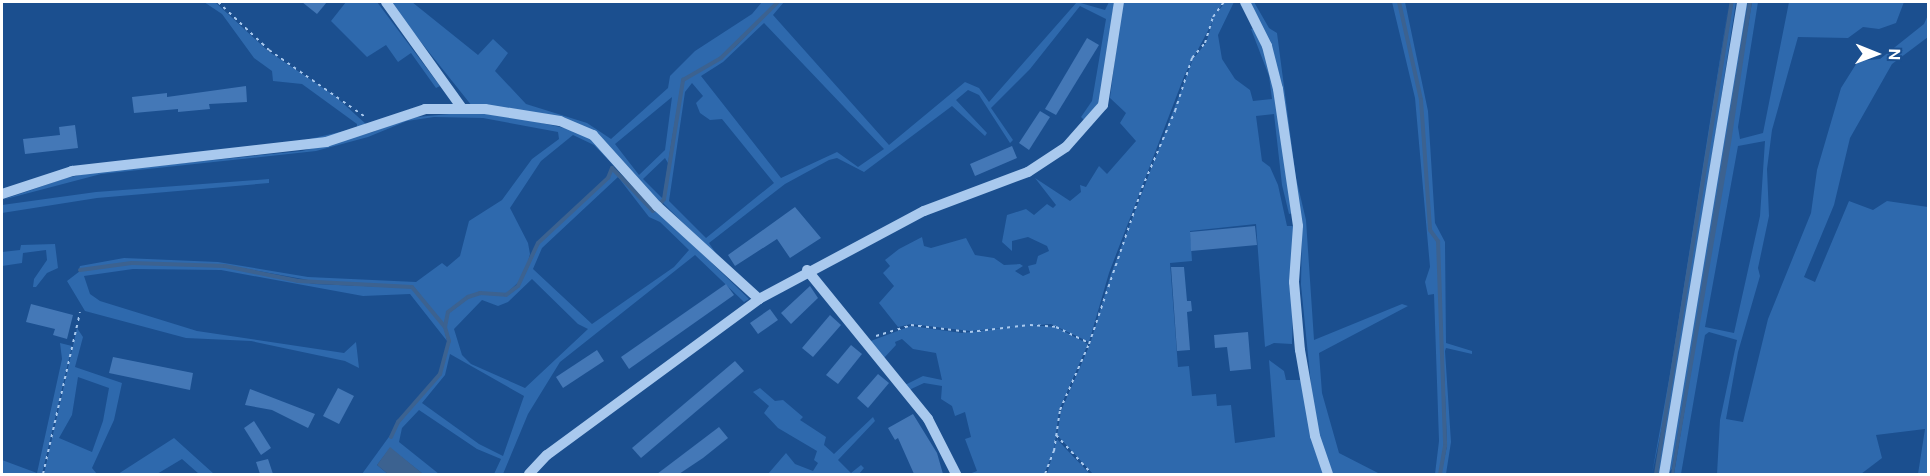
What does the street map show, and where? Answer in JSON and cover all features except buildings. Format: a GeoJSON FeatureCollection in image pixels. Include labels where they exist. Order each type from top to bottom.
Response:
{"type":"FeatureCollection","features":[{"type":"Feature","properties":{"kind":"street"},"geometry":{"type":"LineString","coordinates":[[386,2],[462,108]]}},
{"type":"Feature","properties":{"kind":"street"},"geometry":{"type":"LineString","coordinates":[[529,474],[547,455],[759,299],[807,270],[924,211],[1028,172],[1066,147],[1103,105],[1119,2]]}},
{"type":"Feature","properties":{"kind":"street"},"geometry":{"type":"LineString","coordinates":[[1245,2],[1267,46],[1278,89],[1298,226],[1294,282],[1300,350],[1315,436],[1328,474]]}},
{"type":"Feature","properties":{"kind":"street"},"geometry":{"type":"LineString","coordinates":[[1664,474],[1742,2]]}},
{"type":"Feature","properties":{"kind":"street"},"geometry":{"type":"LineString","coordinates":[[2,194],[72,171],[302,146],[341,138],[425,109],[462,108],[560,121],[593,135],[657,206],[709,257],[759,299]]}},
{"type":"Feature","properties":{"kind":"street"},"geometry":{"type":"LineString","coordinates":[[807,270],[928,419],[956,474]]}},
{"type":"Feature","properties":{"kind":"path"},"geometry":{"type":"LineString","coordinates":[[218,2],[269,50],[375,125]]}},
{"type":"Feature","properties":{"kind":"path"},"geometry":{"type":"LineString","coordinates":[[1045,474],[1054,451],[1060,411],[1089,344],[1110,273],[1192,58],[1205,43],[1213,17],[1224,2]]}},
{"type":"Feature","properties":{"kind":"path"},"geometry":{"type":"LineString","coordinates":[[43,474],[80,312]]}},
{"type":"Feature","properties":{"kind":"path"},"geometry":{"type":"LineString","coordinates":[[866,342],[911,325],[970,332],[1030,325],[1056,327],[1089,344]]}},
{"type":"Feature","properties":{"kind":"path"},"geometry":{"type":"LineString","coordinates":[[1056,435],[1092,474]]}},
{"type":"Feature","properties":{"kind":"shaded area"},"geometry":{"type":"Polygon","coordinates":[[[204,2],[215,2],[268,51],[335,96],[367,125],[343,135],[301,141],[357,128],[357,124],[302,84],[273,81],[272,71],[254,58],[222,14],[204,2]]]}},
{"type":"Feature","properties":{"kind":"shaded area"},"geometry":{"type":"Polygon","coordinates":[[[346,2],[377,2],[440,86],[436,88],[411,53],[398,62],[386,45],[367,57],[331,21],[346,2]]]}},
{"type":"Feature","properties":{"kind":"shaded area"},"geometry":{"type":"Polygon","coordinates":[[[389,2],[412,2],[478,55],[493,39],[508,53],[495,71],[526,104],[587,123],[611,139],[668,88],[670,76],[695,51],[752,14],[762,2],[776,2],[721,57],[682,79],[668,163],[665,158],[643,179],[663,199],[659,203],[592,131],[472,106],[389,2]],[[672,97],[615,144],[639,175],[665,150],[672,97]]]}},
{"type":"Feature","properties":{"kind":"shaded area"},"geometry":{"type":"Polygon","coordinates":[[[779,2],[784,2],[773,15],[889,145],[965,82],[979,88],[989,102],[1077,2],[1105,10],[1109,2],[1114,2],[1101,99],[1085,121],[1081,117],[1092,101],[1106,19],[1080,6],[1030,69],[991,108],[1013,140],[1010,143],[979,95],[968,90],[956,100],[987,133],[985,136],[952,106],[864,172],[837,158],[829,160],[785,184],[709,243],[721,261],[662,202],[680,89],[684,81],[735,47],[779,2]],[[764,23],[723,62],[701,76],[781,178],[837,152],[858,167],[884,149],[764,23]],[[692,83],[685,92],[669,201],[706,238],[774,183],[722,119],[710,120],[700,113],[696,103],[703,96],[692,83]]]}},
{"type":"Feature","properties":{"kind":"shaded area"},"geometry":{"type":"Polygon","coordinates":[[[1122,2],[1223,2],[1185,74],[1109,273],[1089,342],[1051,324],[970,331],[911,324],[898,327],[879,303],[894,286],[883,273],[890,266],[885,260],[899,249],[922,237],[924,246],[931,248],[966,238],[975,255],[994,258],[1004,265],[1020,264],[1023,266],[1015,271],[1023,276],[1030,273],[1028,266],[1036,264],[1038,256],[1049,251],[1047,246],[1028,237],[1012,241],[1012,251],[1002,242],[1007,215],[1026,209],[1034,215],[1047,204],[1053,208],[1056,205],[1035,178],[1070,201],[1081,192],[1080,185],[1086,187],[1099,166],[1107,174],[1136,141],[1120,123],[1126,113],[1110,98],[1122,2]]]}},
{"type":"Feature","properties":{"kind":"shaded area"},"geometry":{"type":"Polygon","coordinates":[[[1225,2],[1234,2],[1218,35],[1222,59],[1235,79],[1250,90],[1253,101],[1272,99],[1269,76],[1251,29],[1256,28],[1274,82],[1293,213],[1289,214],[1282,185],[1274,114],[1256,116],[1262,161],[1270,167],[1278,185],[1287,226],[1295,226],[1292,344],[1274,343],[1265,347],[1256,224],[1190,231],[1192,261],[1170,263],[1178,367],[1189,366],[1192,396],[1216,394],[1217,406],[1231,405],[1235,443],[1275,437],[1269,360],[1284,371],[1286,380],[1301,380],[1323,474],[1093,474],[1057,435],[1061,411],[1090,344],[1111,274],[1193,59],[1206,43],[1214,17],[1225,2]]]}},
{"type":"Feature","properties":{"kind":"shaded area"},"geometry":{"type":"Polygon","coordinates":[[[1249,2],[1254,2],[1269,28],[1277,33],[1296,178],[1306,220],[1314,340],[1402,304],[1408,306],[1319,353],[1322,393],[1339,453],[1380,474],[1333,474],[1322,446],[1313,405],[1301,285],[1302,229],[1283,95],[1249,2]]]}},
{"type":"Feature","properties":{"kind":"shaded area"},"geometry":{"type":"Polygon","coordinates":[[[1392,2],[1398,2],[1420,100],[1429,230],[1437,242],[1445,446],[1439,474],[1435,474],[1439,441],[1434,294],[1428,295],[1425,282],[1430,267],[1415,98],[1392,2]]]}},
{"type":"Feature","properties":{"kind":"shaded area"},"geometry":{"type":"Polygon","coordinates":[[[1400,2],[1405,2],[1428,111],[1435,223],[1445,242],[1446,343],[1472,351],[1472,354],[1446,348],[1445,351],[1451,442],[1446,474],[1441,474],[1447,446],[1439,241],[1431,230],[1422,100],[1400,2]]]}},
{"type":"Feature","properties":{"kind":"shaded area"},"geometry":{"type":"Polygon","coordinates":[[[1729,2],[1674,370],[1652,474],[1670,374],[1729,2]]]}},
{"type":"Feature","properties":{"kind":"shaded area"},"geometry":{"type":"Polygon","coordinates":[[[1733,2],[1736,2],[1708,182],[1660,474],[1657,474],[1733,2]]]}},
{"type":"Feature","properties":{"kind":"shaded area"},"geometry":{"type":"Polygon","coordinates":[[[1744,2],[1748,2],[1727,138],[1672,469],[1667,474],[1744,2]]]}},
{"type":"Feature","properties":{"kind":"shaded area"},"geometry":{"type":"Polygon","coordinates":[[[1748,2],[1752,2],[1731,143],[1674,474],[1671,474],[1748,2]]]}},
{"type":"Feature","properties":{"kind":"shaded area"},"geometry":{"type":"Polygon","coordinates":[[[1752,2],[1758,2],[1738,127],[1740,139],[1763,133],[1789,2],[1904,2],[1896,23],[1879,29],[1863,27],[1848,38],[1798,37],[1772,130],[1767,169],[1769,216],[1758,268],[1760,276],[1738,352],[1726,419],[1743,422],[1768,319],[1811,213],[1817,170],[1841,88],[1858,61],[1880,59],[1924,24],[1928,15],[1928,37],[1892,64],[1850,138],[1834,205],[1804,277],[1815,282],[1849,201],[1873,210],[1887,201],[1928,207],[1928,474],[1918,474],[1925,429],[1876,435],[1882,458],[1861,474],[1717,474],[1720,420],[1737,340],[1709,332],[1705,335],[1681,474],[1674,474],[1752,2]],[[1765,141],[1738,146],[1705,327],[1734,333],[1760,216],[1765,141]]]}},
{"type":"Feature","properties":{"kind":"shaded area"},"geometry":{"type":"Polygon","coordinates":[[[471,112],[519,118],[578,131],[591,138],[654,208],[594,145],[573,135],[541,161],[510,208],[528,243],[530,254],[524,277],[506,294],[480,292],[468,296],[447,311],[444,324],[413,286],[314,281],[225,265],[132,262],[79,269],[80,266],[124,258],[218,262],[308,277],[416,282],[442,263],[447,267],[460,256],[469,221],[502,200],[532,159],[559,139],[558,132],[483,118],[434,117],[407,121],[368,137],[316,151],[101,174],[2,200],[66,178],[95,172],[302,151],[373,132],[406,118],[471,112]]]}},
{"type":"Feature","properties":{"kind":"shaded area"},"geometry":{"type":"Polygon","coordinates":[[[613,170],[652,212],[656,209],[749,299],[744,302],[695,255],[560,362],[528,414],[503,474],[494,474],[501,459],[477,449],[419,410],[402,428],[399,442],[439,474],[423,474],[390,448],[377,465],[388,474],[362,474],[399,423],[441,374],[450,341],[446,327],[449,313],[469,298],[480,294],[507,296],[519,287],[539,244],[609,178],[613,170]],[[618,177],[542,248],[533,269],[592,324],[674,267],[689,250],[660,222],[649,217],[618,177]],[[532,279],[508,302],[498,306],[482,300],[454,329],[462,355],[471,364],[525,388],[588,329],[578,324],[532,279]],[[450,354],[445,375],[422,403],[479,444],[503,456],[524,396],[450,354]]]}},
{"type":"Feature","properties":{"kind":"shaded area"},"geometry":{"type":"Polygon","coordinates":[[[269,179],[269,183],[97,198],[2,213],[2,205],[96,192],[269,179]]]}},
{"type":"Feature","properties":{"kind":"shaded area"},"geometry":{"type":"Polygon","coordinates":[[[55,244],[58,268],[47,273],[36,287],[33,287],[34,279],[47,260],[46,250],[23,253],[22,263],[2,266],[2,252],[20,250],[21,245],[55,244]]]}},
{"type":"Feature","properties":{"kind":"shaded area"},"geometry":{"type":"Polygon","coordinates":[[[132,264],[225,267],[314,284],[412,288],[444,327],[447,341],[410,294],[363,296],[221,270],[133,269],[84,276],[90,294],[100,301],[197,331],[344,353],[356,342],[359,368],[345,361],[251,341],[186,338],[85,311],[67,281],[80,271],[132,264]]]}},
{"type":"Feature","properties":{"kind":"shaded area"},"geometry":{"type":"Polygon","coordinates":[[[1030,325],[1056,327],[1088,344],[1059,410],[1054,451],[1044,474],[969,474],[977,471],[965,439],[971,437],[965,412],[955,416],[952,406],[941,399],[942,386],[924,383],[909,390],[905,385],[923,376],[942,380],[936,353],[913,349],[902,339],[895,342],[896,345],[884,358],[868,342],[911,326],[962,333],[1030,325]]]}},
{"type":"Feature","properties":{"kind":"shaded area"},"geometry":{"type":"Polygon","coordinates":[[[77,328],[83,337],[75,367],[122,383],[114,420],[92,468],[97,474],[44,474],[77,328]],[[78,377],[72,415],[59,438],[92,452],[103,421],[109,388],[78,377]]]}},
{"type":"Feature","properties":{"kind":"shaded area"},"geometry":{"type":"Polygon","coordinates":[[[60,343],[72,346],[42,474],[2,474],[2,460],[37,473],[62,359],[60,343]]]}},
{"type":"Feature","properties":{"kind":"shaded area"},"geometry":{"type":"Polygon","coordinates":[[[760,388],[775,401],[783,400],[803,417],[800,420],[826,437],[824,445],[834,454],[873,417],[875,421],[838,460],[851,473],[861,465],[864,468],[859,474],[768,474],[786,453],[795,464],[813,471],[818,463],[814,460],[817,451],[778,428],[764,413],[769,406],[753,392],[760,388]]]}},
{"type":"Feature","properties":{"kind":"shaded area"},"geometry":{"type":"Polygon","coordinates":[[[174,438],[214,474],[199,474],[182,459],[157,474],[118,474],[174,438]]]}},
{"type":"Feature","properties":{"kind":"shaded area"},"geometry":{"type":"Polygon","coordinates":[[[1057,439],[1067,450],[1090,474],[1047,474],[1057,439]]]}},
{"type":"Feature","properties":{"kind":"shaded area"},"geometry":{"type":"Polygon","coordinates":[[[390,447],[423,474],[388,474],[377,465],[390,447]]]}},
{"type":"Feature","properties":{"kind":"waterway"},"geometry":{"type":"LineString","coordinates":[[391,437],[398,422],[440,374],[449,341],[445,327],[448,312],[468,297],[480,293],[506,295],[518,286],[538,243],[608,178],[612,168],[653,211],[664,199],[683,80],[721,58],[778,2]]}},
{"type":"Feature","properties":{"kind":"waterway"},"geometry":{"type":"LineString","coordinates":[[1399,2],[1421,100],[1430,230],[1438,241],[1445,446],[1440,474]]}},
{"type":"Feature","properties":{"kind":"waterway"},"geometry":{"type":"LineString","coordinates":[[1656,474],[1732,2]]}},
{"type":"Feature","properties":{"kind":"waterway"},"geometry":{"type":"LineString","coordinates":[[80,270],[132,263],[225,266],[298,281],[412,287],[444,326]]}}]}
